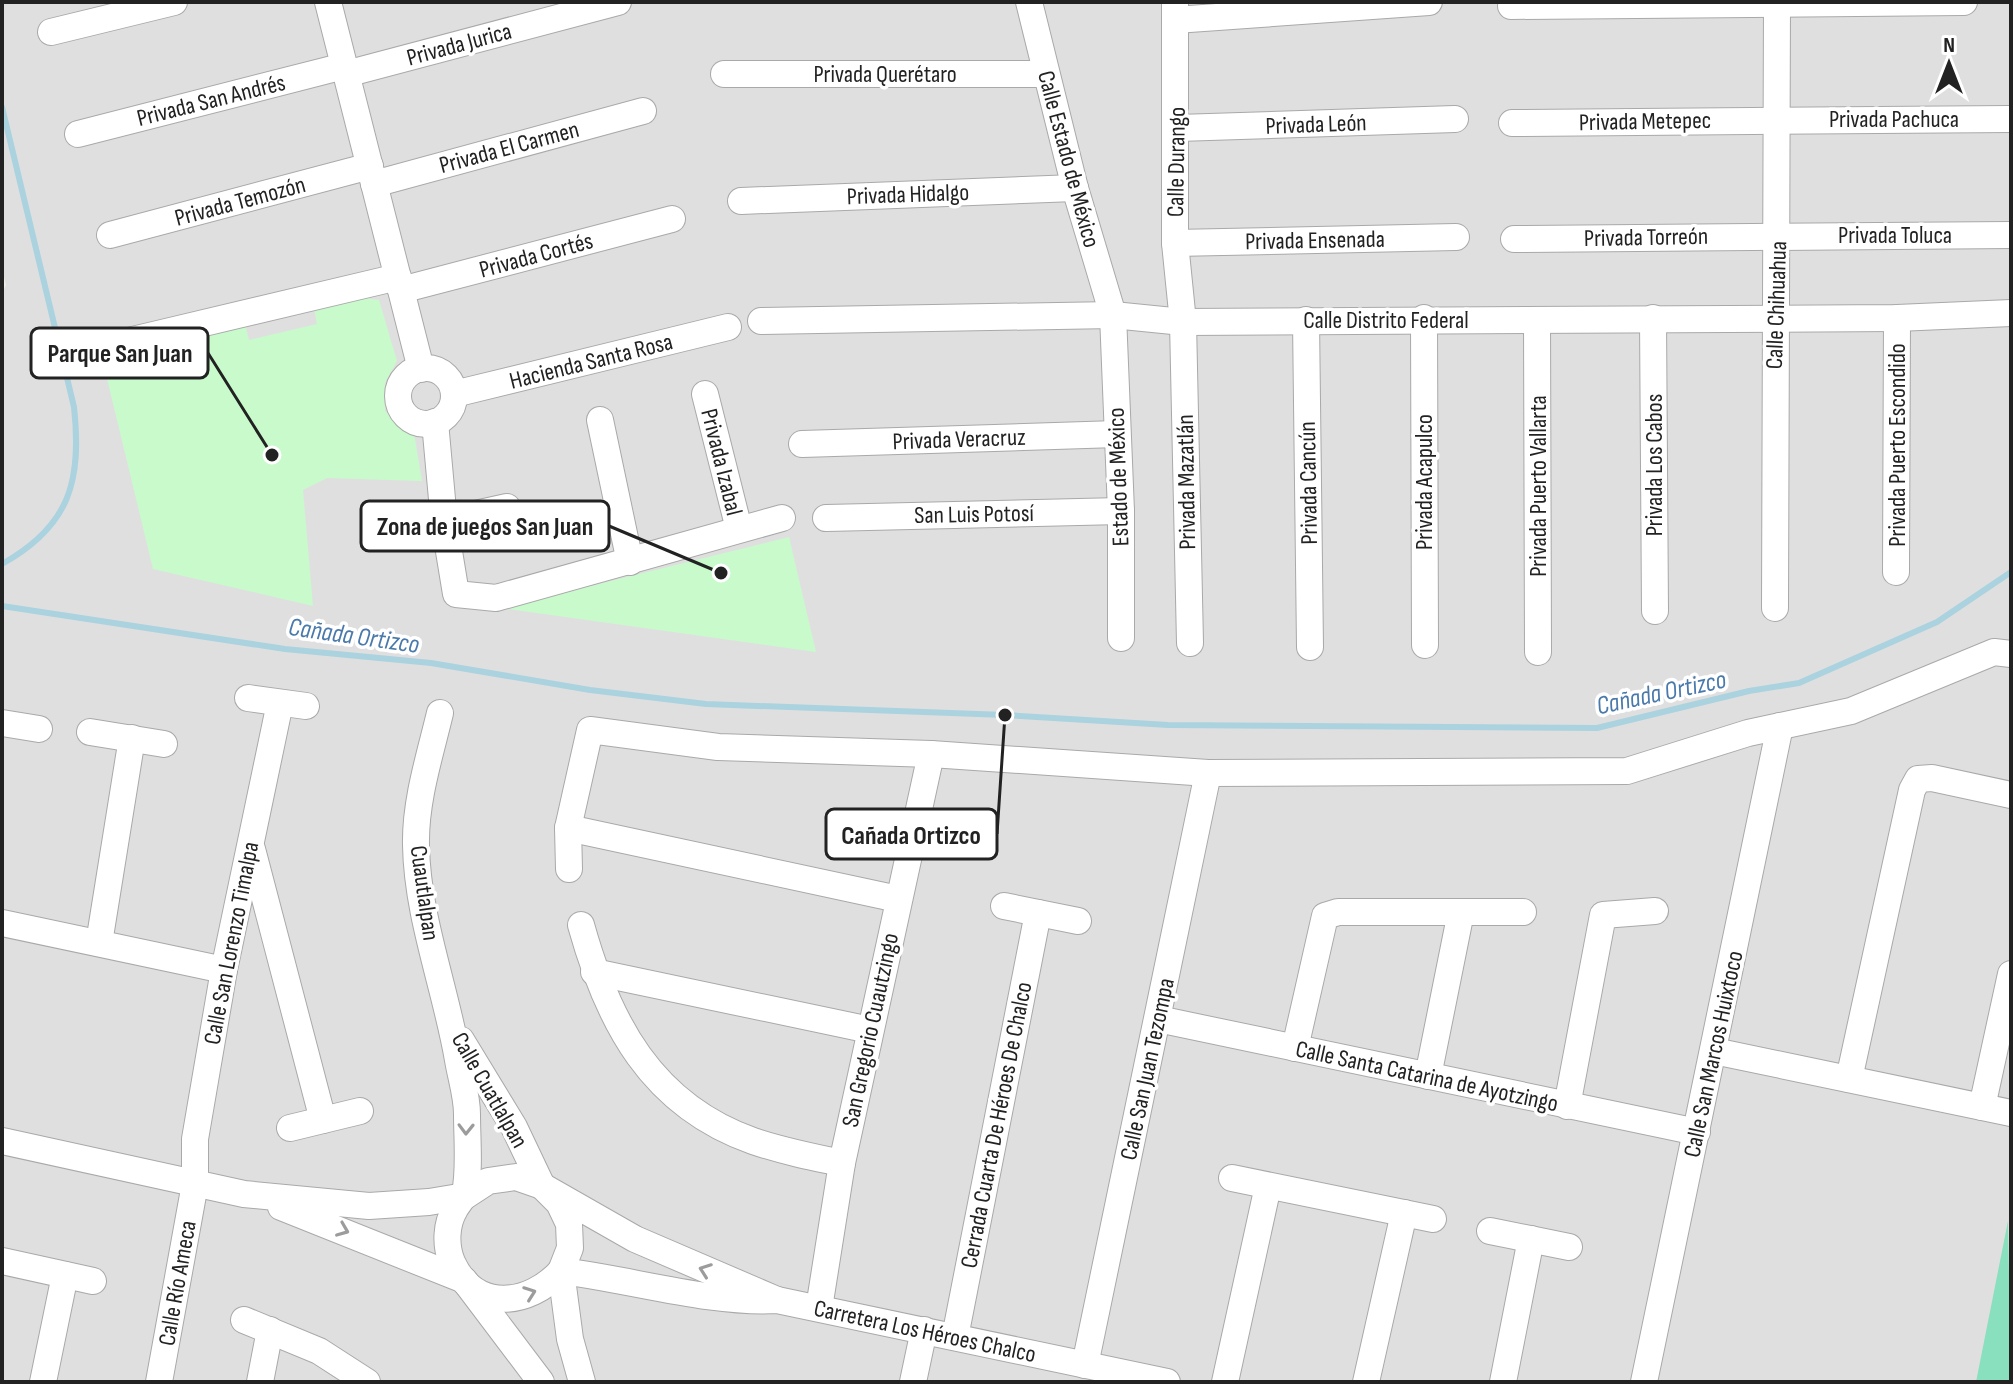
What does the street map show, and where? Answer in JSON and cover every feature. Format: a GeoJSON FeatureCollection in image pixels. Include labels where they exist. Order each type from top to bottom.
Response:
{"type":"FeatureCollection","features":[{"type":"Feature","properties":{"kind":"street"},"geometry":{"type":"LineString","coordinates":[[51,32],[174,2]]}},
{"type":"Feature","properties":{"kind":"street"},"geometry":{"type":"LineString","coordinates":[[328,2],[421,369]]}},
{"type":"Feature","properties":{"kind":"street","name":"Privada Jurica"},"geometry":{"type":"LineString","coordinates":[[345,70],[618,2]]}},
{"type":"Feature","properties":{"kind":"street","name":"Calle Estado de México"},"geometry":{"type":"LineString","coordinates":[[1029,2],[1075,188],[1113,315]]}},
{"type":"Feature","properties":{"kind":"street"},"geometry":{"type":"LineString","coordinates":[[1175,11],[1429,2]]}},
{"type":"Feature","properties":{"kind":"street"},"geometry":{"type":"LineString","coordinates":[[1511,6],[1964,2]]}},
{"type":"Feature","properties":{"kind":"street","name":"Calle Chihuahua"},"geometry":{"type":"LineString","coordinates":[[1775,608],[1773,316],[1778,235],[1777,3]]}},
{"type":"Feature","properties":{"kind":"street","name":"Calle Durango"},"geometry":{"type":"LineString","coordinates":[[1175,11],[1178,128],[1175,243],[1183,322]]}},
{"type":"Feature","properties":{"kind":"street","name":"Privada San Andrés"},"geometry":{"type":"LineString","coordinates":[[78,134],[345,70]]}},
{"type":"Feature","properties":{"kind":"street","name":"Privada Querétaro"},"geometry":{"type":"LineString","coordinates":[[724,74],[1046,74]]}},
{"type":"Feature","properties":{"kind":"street","name":"Privada El Carmen"},"geometry":{"type":"LineString","coordinates":[[372,175],[643,111]]}},
{"type":"Feature","properties":{"kind":"street","name":"Privada León"},"geometry":{"type":"LineString","coordinates":[[1178,128],[1455,119]]}},
{"type":"Feature","properties":{"kind":"street","name":"Privada Pachuca"},"geometry":{"type":"LineString","coordinates":[[1778,120],[2011,119]]}},
{"type":"Feature","properties":{"kind":"street","name":"Privada Metepec"},"geometry":{"type":"LineString","coordinates":[[1512,123],[1778,120]]}},
{"type":"Feature","properties":{"kind":"street","name":"Privada Temozón"},"geometry":{"type":"LineString","coordinates":[[110,235],[372,175]]}},
{"type":"Feature","properties":{"kind":"street","name":"Privada Hidalgo"},"geometry":{"type":"LineString","coordinates":[[741,201],[1075,188]]}},
{"type":"Feature","properties":{"kind":"street","name":"Privada Cortés"},"geometry":{"type":"LineString","coordinates":[[103,347],[399,284],[672,219]]}},
{"type":"Feature","properties":{"kind":"street","name":"Privada Toluca"},"geometry":{"type":"LineString","coordinates":[[1778,235],[2011,235]]}},
{"type":"Feature","properties":{"kind":"street","name":"Privada Torreón"},"geometry":{"type":"LineString","coordinates":[[1514,239],[1778,235]]}},
{"type":"Feature","properties":{"kind":"street","name":"Privada Ensenada"},"geometry":{"type":"LineString","coordinates":[[1175,243],[1456,237]]}},
{"type":"Feature","properties":{"kind":"street","name":"Calle Distrito Federal"},"geometry":{"type":"LineString","coordinates":[[761,321],[1113,315],[1183,322],[1773,316],[1897,318],[2011,313]]}},
{"type":"Feature","properties":{"kind":"street","name":"Estado de México"},"geometry":{"type":"LineString","coordinates":[[1113,315],[1121,511],[1121,638]]}},
{"type":"Feature","properties":{"kind":"street","name":"Privada Acapulco"},"geometry":{"type":"LineString","coordinates":[[1424,318],[1425,645]]}},
{"type":"Feature","properties":{"kind":"street","name":"Privada Los Cabos"},"geometry":{"type":"LineString","coordinates":[[1653,318],[1655,611]]}},
{"type":"Feature","properties":{"kind":"street","name":"Privada Puerto Escondido"},"geometry":{"type":"LineString","coordinates":[[1896,572],[1897,318]]}},
{"type":"Feature","properties":{"kind":"street","name":"Privada Cancún"},"geometry":{"type":"LineString","coordinates":[[1306,320],[1310,647]]}},
{"type":"Feature","properties":{"kind":"street","name":"Privada Puerto Vallarta"},"geometry":{"type":"LineString","coordinates":[[1537,320],[1538,652]]}},
{"type":"Feature","properties":{"kind":"street","name":"Privada Mazatlán"},"geometry":{"type":"LineString","coordinates":[[1183,322],[1190,643]]}},
{"type":"Feature","properties":{"kind":"street","name":"Hacienda Santa Rosa"},"geometry":{"type":"LineString","coordinates":[[454,394],[728,327]]}},
{"type":"Feature","properties":{"kind":"street"},"geometry":{"type":"LineString","coordinates":[[421,369],[438,371],[445,376],[454,394],[450,411],[435,422],[417,423],[399,403],[401,385],[421,369]]}},
{"type":"Feature","properties":{"kind":"street","name":"Privada Izabal"},"geometry":{"type":"LineString","coordinates":[[705,394],[739,529]]}},
{"type":"Feature","properties":{"kind":"street"},"geometry":{"type":"LineString","coordinates":[[600,420],[630,562]]}},
{"type":"Feature","properties":{"kind":"street"},"geometry":{"type":"LineString","coordinates":[[435,422],[444,521],[456,594],[496,598],[782,518]]}},
{"type":"Feature","properties":{"kind":"street","name":"Privada Veracruz"},"geometry":{"type":"LineString","coordinates":[[802,444],[1117,434]]}},
{"type":"Feature","properties":{"kind":"street"},"geometry":{"type":"LineString","coordinates":[[444,521],[507,507]]}},
{"type":"Feature","properties":{"kind":"street","name":"San Luis Potosí"},"geometry":{"type":"LineString","coordinates":[[826,518],[1121,511]]}},
{"type":"Feature","properties":{"kind":"street"},"geometry":{"type":"LineString","coordinates":[[569,869],[568,828],[590,730],[718,747],[931,754],[1208,773],[1627,771],[1780,726],[1851,711],[1994,652],[2011,654]]}},
{"type":"Feature","properties":{"kind":"street"},"geometry":{"type":"LineString","coordinates":[[248,698],[306,706]]}},
{"type":"Feature","properties":{"kind":"street","name":"Calle San Lorenzo Timalpa"},"geometry":{"type":"LineString","coordinates":[[195,1184],[195,1139],[224,970],[280,703]]}},
{"type":"Feature","properties":{"kind":"street","name":"Cuautlalpan"},"geometry":{"type":"LineString","coordinates":[[440,713],[424,778],[415,844],[423,906],[452,1024]]}},
{"type":"Feature","properties":{"kind":"street"},"geometry":{"type":"LineString","coordinates":[[2,723],[39,729]]}},
{"type":"Feature","properties":{"kind":"street","name":"Calle San Marcos Huixtoco"},"geometry":{"type":"LineString","coordinates":[[1644,1382],[1780,726]]}},
{"type":"Feature","properties":{"kind":"street"},"geometry":{"type":"LineString","coordinates":[[90,732],[164,744]]}},
{"type":"Feature","properties":{"kind":"street"},"geometry":{"type":"LineString","coordinates":[[99,943],[132,738]]}},
{"type":"Feature","properties":{"kind":"street","name":"San Gregorio Cuautzingo"},"geometry":{"type":"LineString","coordinates":[[819,1308],[842,1163],[931,754]]}},
{"type":"Feature","properties":{"kind":"street","name":"Calle San Juan Tezompa"},"geometry":{"type":"LineString","coordinates":[[1085,1365],[1208,773]]}},
{"type":"Feature","properties":{"kind":"street"},"geometry":{"type":"LineString","coordinates":[[1849,1079],[1912,790],[1918,779],[1932,778],[2011,795]]}},
{"type":"Feature","properties":{"kind":"street"},"geometry":{"type":"LineString","coordinates":[[568,828],[898,899]]}},
{"type":"Feature","properties":{"kind":"street"},"geometry":{"type":"LineString","coordinates":[[251,842],[323,1120]]}},
{"type":"Feature","properties":{"kind":"street"},"geometry":{"type":"LineString","coordinates":[[1004,906],[1078,921]]}},
{"type":"Feature","properties":{"kind":"street"},"geometry":{"type":"LineString","coordinates":[[1567,1106],[1603,915],[1655,911]]}},
{"type":"Feature","properties":{"kind":"street"},"geometry":{"type":"LineString","coordinates":[[1295,1048],[1325,916],[1338,912],[1523,912]]}},
{"type":"Feature","properties":{"kind":"street"},"geometry":{"type":"LineString","coordinates":[[1428,1076],[1461,912]]}},
{"type":"Feature","properties":{"kind":"street","name":"Cerrada Cuarta De Héroes De Chalco"},"geometry":{"type":"LineString","coordinates":[[955,1337],[1038,913]]}},
{"type":"Feature","properties":{"kind":"street"},"geometry":{"type":"LineString","coordinates":[[2,923],[224,970]]}},
{"type":"Feature","properties":{"kind":"street"},"geometry":{"type":"LineString","coordinates":[[581,925],[594,972],[615,1022],[635,1052],[662,1083],[693,1110],[750,1140],[842,1163]]}},
{"type":"Feature","properties":{"kind":"street"},"geometry":{"type":"LineString","coordinates":[[594,972],[870,1030]]}},
{"type":"Feature","properties":{"kind":"street"},"geometry":{"type":"LineString","coordinates":[[1982,1107],[2011,974]]}},
{"type":"Feature","properties":{"kind":"street","name":"Calle Santa Catarina de Ayotzingo"},"geometry":{"type":"LineString","coordinates":[[1158,1019],[1697,1132]]}},
{"type":"Feature","properties":{"kind":"street","name":"Calle Cuatlalpan"},"geometry":{"type":"LineString","coordinates":[[452,1024],[514,1127],[542,1186],[559,1203],[569,1224],[570,1248],[561,1271],[570,1339],[582,1382]]}},
{"type":"Feature","properties":{"kind":"street","name":"Calle Cuatlalpan"},"geometry":{"type":"LineString","coordinates":[[452,1024],[467,1109],[465,1196],[448,1227],[458,1271]]}},
{"type":"Feature","properties":{"kind":"street"},"geometry":{"type":"LineString","coordinates":[[1714,1051],[2011,1113]]}},
{"type":"Feature","properties":{"kind":"street"},"geometry":{"type":"LineString","coordinates":[[290,1128],[360,1111]]}},
{"type":"Feature","properties":{"kind":"street","name":"Carretera Los Héroes Chalco"},"geometry":{"type":"LineString","coordinates":[[2,1141],[244,1194],[369,1206],[465,1196],[488,1181],[516,1177],[542,1186],[635,1239],[697,1268],[751,1285],[777,1300]]}},
{"type":"Feature","properties":{"kind":"street"},"geometry":{"type":"LineString","coordinates":[[1232,1178],[1433,1219]]}},
{"type":"Feature","properties":{"kind":"street","name":"Calle Río Ameca"},"geometry":{"type":"LineString","coordinates":[[159,1382],[195,1184]]}},
{"type":"Feature","properties":{"kind":"street"},"geometry":{"type":"LineString","coordinates":[[1225,1382],[1268,1186]]}},
{"type":"Feature","properties":{"kind":"street","name":"Carretera Los Héroes Chalco"},"geometry":{"type":"LineString","coordinates":[[244,1194],[458,1271],[482,1293],[504,1300],[526,1297],[546,1287],[561,1271],[626,1279],[743,1302],[777,1300],[1167,1382]]}},
{"type":"Feature","properties":{"kind":"street"},"geometry":{"type":"LineString","coordinates":[[1366,1382],[1404,1213]]}},
{"type":"Feature","properties":{"kind":"street"},"geometry":{"type":"LineString","coordinates":[[1490,1231],[1569,1247]]}},
{"type":"Feature","properties":{"kind":"street"},"geometry":{"type":"LineString","coordinates":[[1503,1382],[1531,1239]]}},
{"type":"Feature","properties":{"kind":"street"},"geometry":{"type":"LineString","coordinates":[[2,1261],[93,1281]]}},
{"type":"Feature","properties":{"kind":"street"},"geometry":{"type":"LineString","coordinates":[[458,1271],[541,1382]]}},
{"type":"Feature","properties":{"kind":"street"},"geometry":{"type":"LineString","coordinates":[[43,1382],[65,1275]]}},
{"type":"Feature","properties":{"kind":"street"},"geometry":{"type":"LineString","coordinates":[[244,1320],[319,1351],[366,1382]]}},
{"type":"Feature","properties":{"kind":"street"},"geometry":{"type":"LineString","coordinates":[[260,1382],[270,1330]]}},
{"type":"Feature","properties":{"kind":"street"},"geometry":{"type":"LineString","coordinates":[[913,1382],[924,1330]]}},
{"type":"Feature","properties":{"kind":"shaded area"},"geometry":{"type":"Polygon","coordinates":[[[2,2],[2011,2],[2011,1382],[2,1382],[2,294],[6,285],[2,269],[2,2]]]}},
{"type":"Feature","properties":{"kind":"green space"},"geometry":{"type":"Polygon","coordinates":[[[364,298],[379,300],[397,361],[385,383],[385,411],[414,433],[422,481],[327,478],[303,490],[313,606],[153,569],[102,358],[245,324],[249,340],[317,324],[314,308],[364,298]]]}},
{"type":"Feature","properties":{"kind":"green space"},"geometry":{"type":"Polygon","coordinates":[[[789,537],[816,652],[501,608],[789,537]]]}},
{"type":"Feature","properties":{"kind":"green space"},"geometry":{"type":"Polygon","coordinates":[[[2008,1221],[2011,1382],[1976,1382],[2008,1221]]]}},
{"type":"Feature","properties":{"kind":"waterway"},"geometry":{"type":"LineString","coordinates":[[2,107],[74,407],[76,433],[73,479],[57,517],[43,534],[2,564]]}},
{"type":"Feature","properties":{"kind":"waterway","name":"Cañada Ortizco"},"geometry":{"type":"LineString","coordinates":[[2,606],[285,649],[431,663],[590,690],[706,704],[1005,715],[1168,725],[1597,728],[1749,691],[1799,683],[1937,622],[2011,572]]}},
{"type":"Feature","properties":{"kind":"place","name":"Parque San Juan"},"geometry":{"type":"Point","coordinates":[272,455]}},
{"type":"Feature","properties":{"kind":"place","name":"Zona de juegos San Juan"},"geometry":{"type":"Point","coordinates":[721,573]}},
{"type":"Feature","properties":{"kind":"place","name":"Cañada Ortizco"},"geometry":{"type":"Point","coordinates":[1005,715]}}]}
